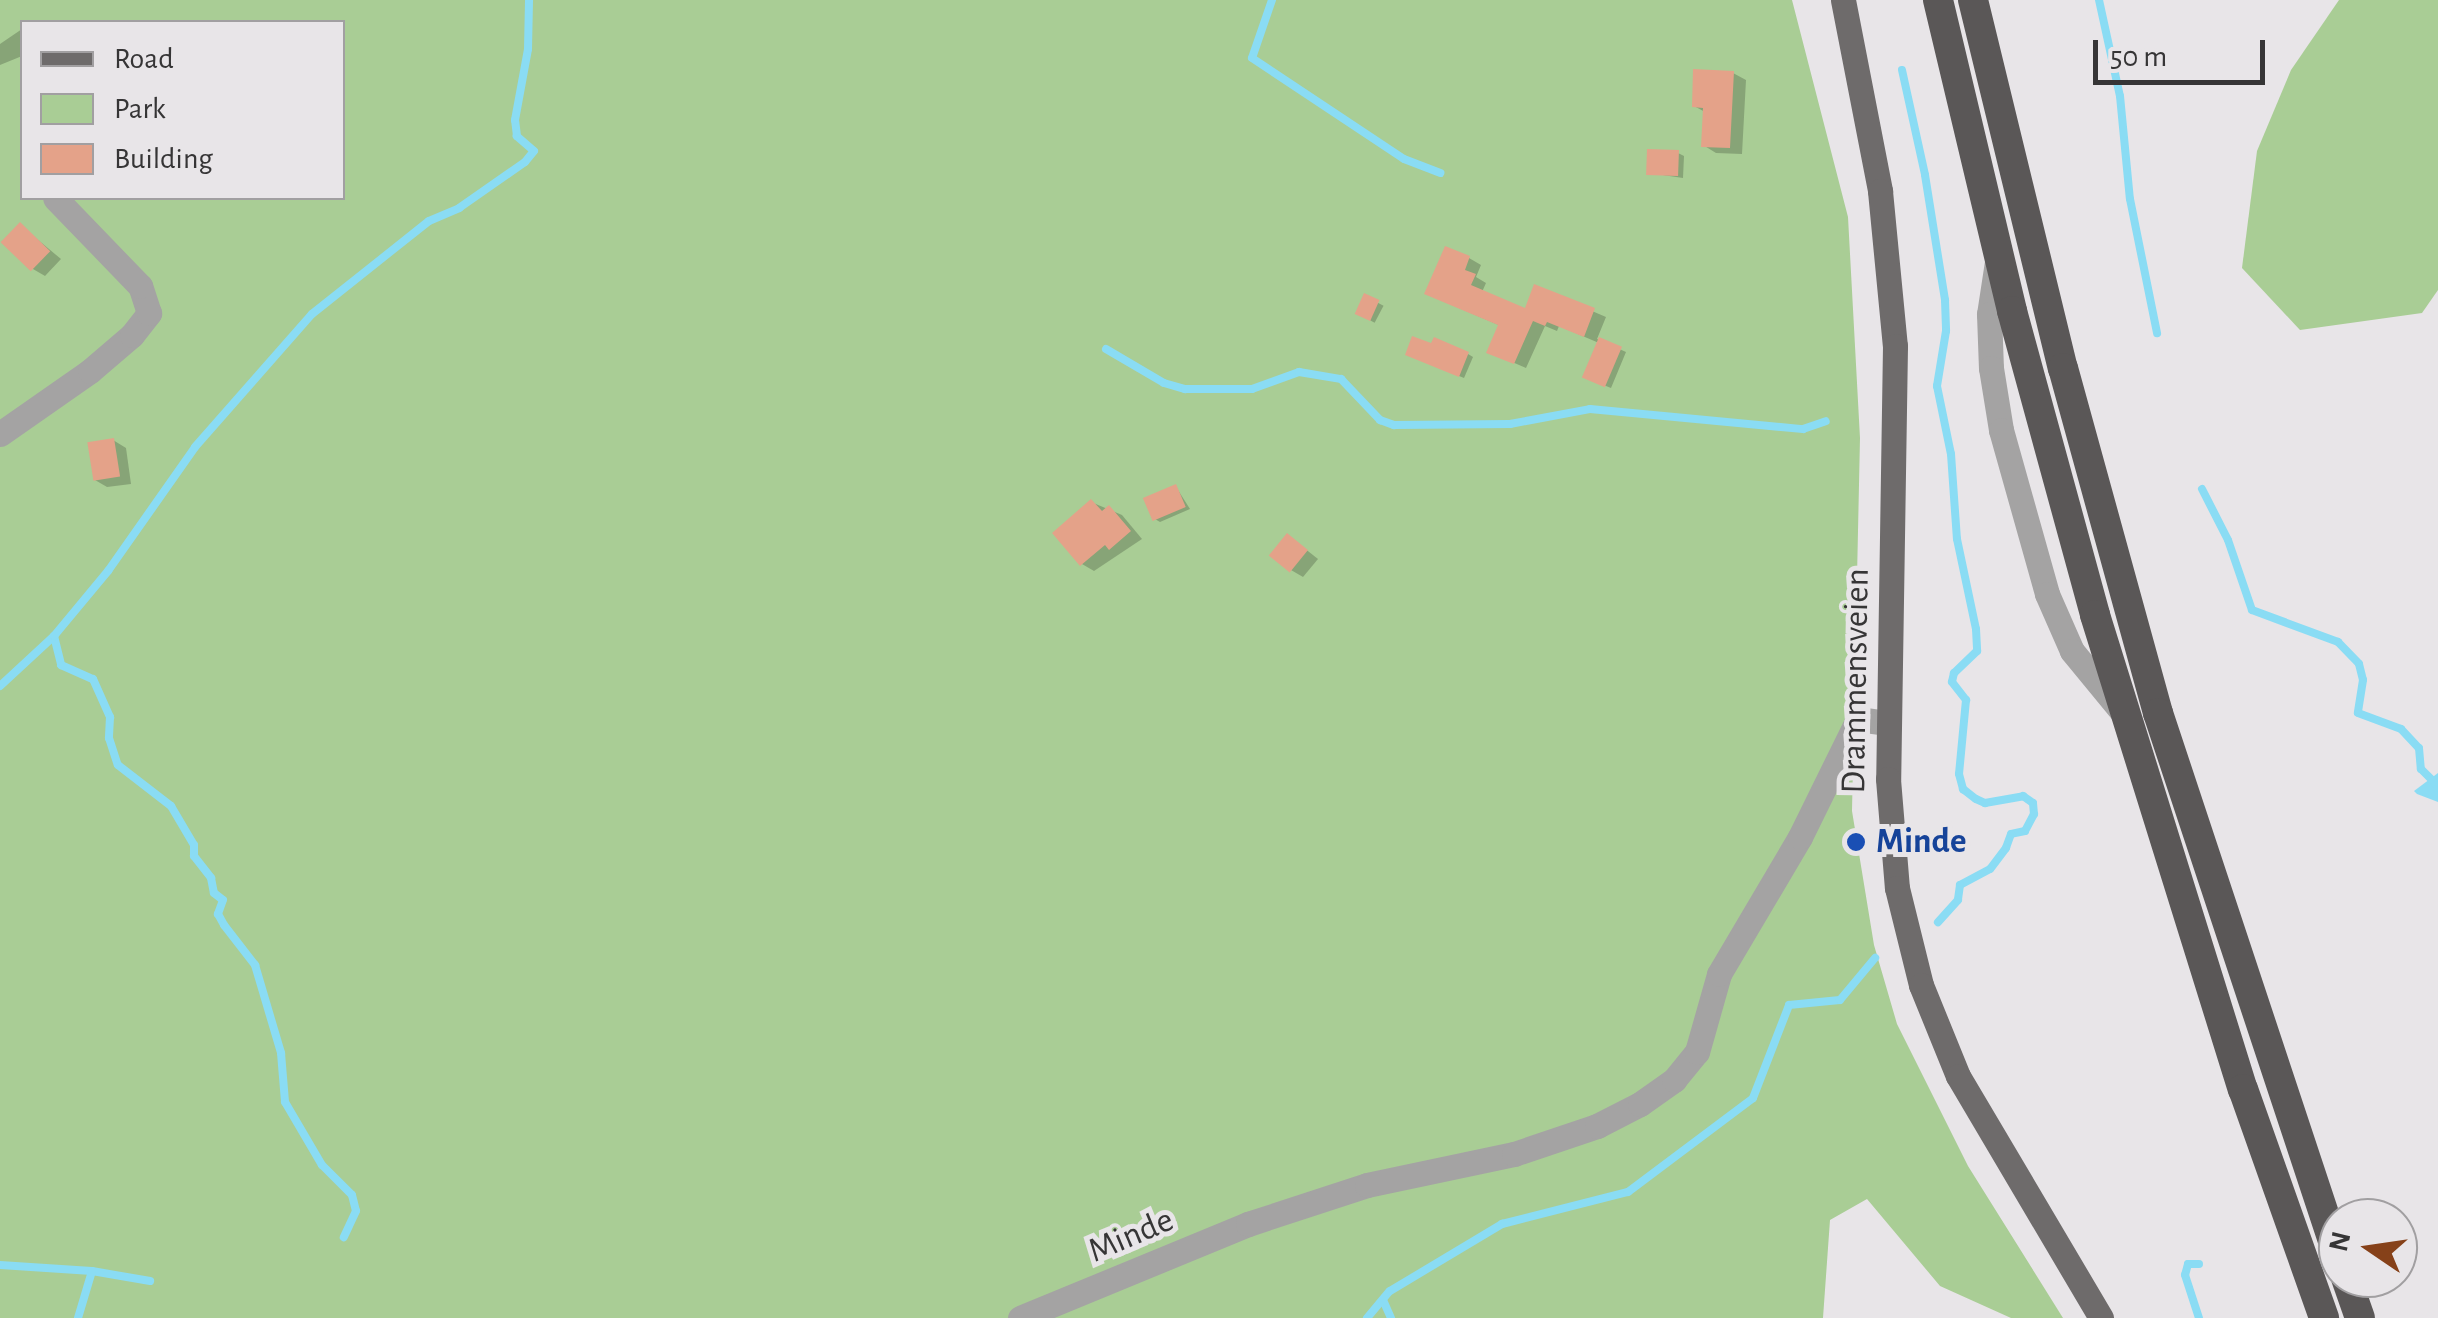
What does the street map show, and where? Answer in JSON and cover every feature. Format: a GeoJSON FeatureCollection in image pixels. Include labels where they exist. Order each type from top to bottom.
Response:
{"type":"FeatureCollection","features":[{"type":"Feature","properties":{"kind":"highway"},"geometry":{"type":"LineString","coordinates":[[1938,0],[1998,252],[2124,713],[2243,1089],[2324,1318]]}},
{"type":"Feature","properties":{"kind":"highway"},"geometry":{"type":"LineString","coordinates":[[1974,0],[2062,368],[2153,695],[2232,946],[2318,1198]]}},
{"type":"Feature","properties":{"kind":"main road","name":"Drammensveien"},"geometry":{"type":"LineString","coordinates":[[1843,0],[1880,191],[1895,346],[1888,724],[1896,872],[1920,986],[1958,1076],[2100,1318]]}},
{"type":"Feature","properties":{"kind":"street"},"geometry":{"type":"LineString","coordinates":[[0,434],[90,371],[132,336],[148,313],[140,286],[57,200]]}},
{"type":"Feature","properties":{"kind":"street"},"geometry":{"type":"LineString","coordinates":[[1998,252],[1989,314],[1991,368],[2001,430],[2060,630],[2124,713]]}},
{"type":"Feature","properties":{"kind":"street","name":"Minde"},"geometry":{"type":"LineString","coordinates":[[1020,1318],[1248,1224],[1367,1185],[1514,1154],[1597,1126],[1674,1080],[1698,1052],[1719,974],[1800,837],[1858,719],[1888,724]]}},
{"type":"Feature","properties":{"kind":"green space"},"geometry":{"type":"Polygon","coordinates":[[[0,0],[1792,0],[1848,217],[1860,438],[1852,811],[1874,945],[1897,1024],[1968,1166],[2063,1318],[2011,1318],[1940,1286],[1867,1199],[1830,1220],[1823,1318],[0,1318],[0,0]]]}},
{"type":"Feature","properties":{"kind":"green space"},"geometry":{"type":"Polygon","coordinates":[[[2339,0],[2438,0],[2438,290],[2422,313],[2300,330],[2242,268],[2257,151],[2291,70],[2339,0]]]}},
{"type":"Feature","properties":{"kind":"water"},"geometry":{"type":"Polygon","coordinates":[[[2438,773],[2438,802],[2414,791],[2438,773]]]}},
{"type":"Feature","properties":{"kind":"building"},"geometry":{"type":"Polygon","coordinates":[[[1693,69],[1734,71],[1730,148],[1701,147],[1703,108],[1692,107],[1693,69]]]}},
{"type":"Feature","properties":{"kind":"building"},"geometry":{"type":"Polygon","coordinates":[[[1647,149],[1679,150],[1678,176],[1646,175],[1647,149]]]}},
{"type":"Feature","properties":{"kind":"building"},"geometry":{"type":"Polygon","coordinates":[[[20,222],[50,251],[31,271],[1,242],[20,222]]]}},
{"type":"Feature","properties":{"kind":"building"},"geometry":{"type":"Polygon","coordinates":[[[1445,246],[1470,256],[1465,270],[1476,274],[1471,285],[1525,308],[1534,284],[1595,308],[1584,337],[1547,322],[1545,326],[1533,321],[1514,364],[1486,353],[1498,325],[1424,294],[1445,246]]]}},
{"type":"Feature","properties":{"kind":"building"},"geometry":{"type":"Polygon","coordinates":[[[1364,293],[1380,300],[1370,321],[1355,314],[1364,293]]]}},
{"type":"Feature","properties":{"kind":"building"},"geometry":{"type":"Polygon","coordinates":[[[1412,336],[1431,343],[1434,337],[1469,352],[1459,377],[1405,355],[1412,336]]]}},
{"type":"Feature","properties":{"kind":"building"},"geometry":{"type":"Polygon","coordinates":[[[1599,337],[1622,347],[1605,387],[1582,378],[1599,337]]]}},
{"type":"Feature","properties":{"kind":"building"},"geometry":{"type":"Polygon","coordinates":[[[114,438],[120,477],[93,481],[87,442],[114,438]]]}},
{"type":"Feature","properties":{"kind":"building"},"geometry":{"type":"Polygon","coordinates":[[[1176,484],[1186,507],[1153,521],[1143,498],[1176,484]]]}},
{"type":"Feature","properties":{"kind":"building"},"geometry":{"type":"Polygon","coordinates":[[[1091,499],[1102,511],[1109,505],[1131,531],[1109,550],[1105,545],[1080,566],[1052,533],[1091,499]]]}},
{"type":"Feature","properties":{"kind":"building"},"geometry":{"type":"Polygon","coordinates":[[[1287,533],[1308,550],[1290,573],[1269,556],[1287,533]]]}},
{"type":"Feature","properties":{"kind":"waterway"},"geometry":{"type":"LineString","coordinates":[[0,686],[54,636],[108,571],[195,447],[312,314],[429,221],[459,208],[525,162],[534,151],[517,136],[515,120],[528,49],[529,0]]}},
{"type":"Feature","properties":{"kind":"waterway"},"geometry":{"type":"LineString","coordinates":[[1272,0],[1252,58],[1404,159],[1440,173]]}},
{"type":"Feature","properties":{"kind":"waterway"},"geometry":{"type":"LineString","coordinates":[[2099,0],[2120,96],[2130,199],[2157,333]]}},
{"type":"Feature","properties":{"kind":"waterway"},"geometry":{"type":"LineString","coordinates":[[1902,70],[1925,175],[1945,300],[1946,331],[1937,386],[1951,454],[1957,539],[1976,629],[1977,651],[1954,673],[1952,682],[1966,700],[1959,774],[1963,789],[1976,799],[1985,803],[2023,796],[2033,803],[2034,814],[2025,831],[2011,834],[1990,869],[1960,885],[1958,900],[1938,922]]}},
{"type":"Feature","properties":{"kind":"waterway"},"geometry":{"type":"LineString","coordinates":[[1106,349],[1164,383],[1185,389],[1252,389],[1299,372],[1341,379],[1380,420],[1394,425],[1510,424],[1590,409],[1803,429],[1826,421]]}},
{"type":"Feature","properties":{"kind":"waterway"},"geometry":{"type":"LineString","coordinates":[[2202,489],[2228,540],[2252,610],[2338,642],[2359,664],[2363,680],[2358,713],[2401,729],[2419,748],[2421,769],[2438,786]]}},
{"type":"Feature","properties":{"kind":"waterway"},"geometry":{"type":"LineString","coordinates":[[54,636],[61,665],[93,679],[110,717],[109,738],[118,765],[171,806],[194,845],[194,856],[211,878],[214,893],[223,900],[218,914],[255,965],[281,1053],[285,1102],[322,1165],[352,1195],[356,1211],[344,1237]]}},
{"type":"Feature","properties":{"kind":"waterway"},"geometry":{"type":"LineString","coordinates":[[1367,1318],[1390,1291],[1502,1224],[1628,1192],[1753,1098],[1789,1005],[1840,1000],[1875,958]]}},
{"type":"Feature","properties":{"kind":"waterway"},"geometry":{"type":"LineString","coordinates":[[2199,1264],[2188,1264],[2185,1275],[2199,1318]]}},
{"type":"Feature","properties":{"kind":"waterway"},"geometry":{"type":"LineString","coordinates":[[0,1265],[92,1271],[150,1281]]}},
{"type":"Feature","properties":{"kind":"waterway"},"geometry":{"type":"LineString","coordinates":[[78,1318],[92,1271]]}},
{"type":"Feature","properties":{"kind":"waterway"},"geometry":{"type":"LineString","coordinates":[[1383,1300],[1391,1318]]}},
{"type":"Feature","properties":{"kind":"place","name":"Minde"},"geometry":{"type":"Point","coordinates":[1856,842]}}]}
